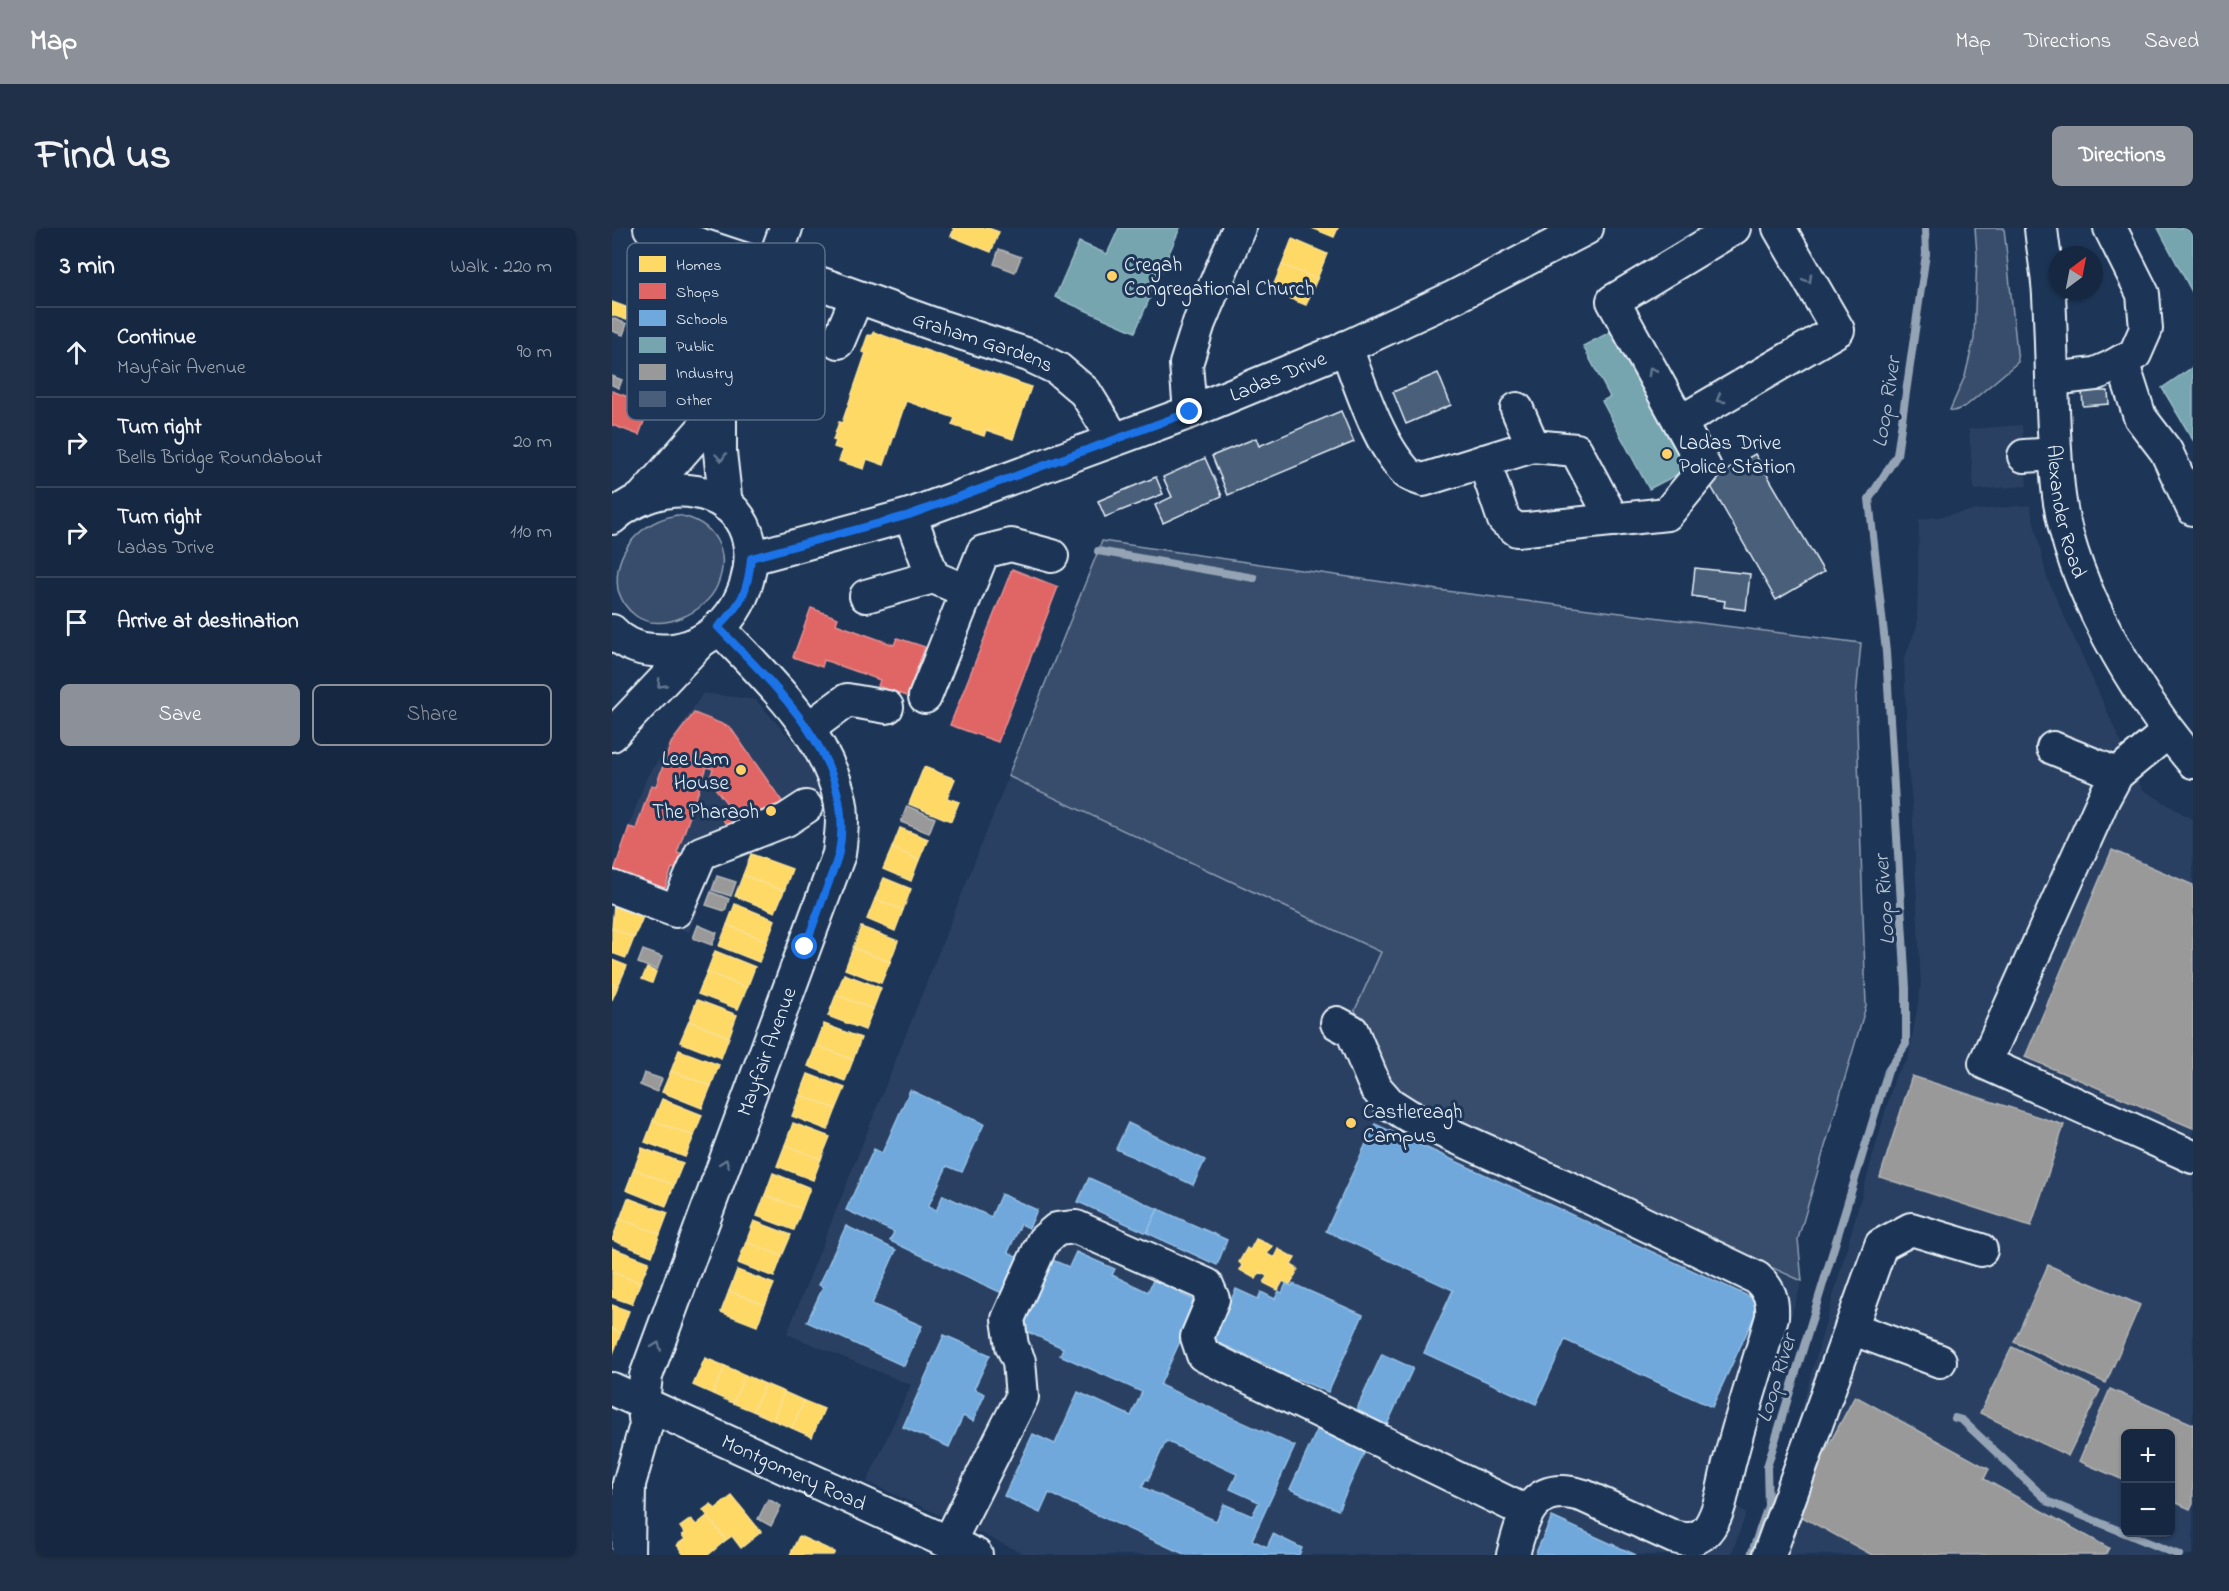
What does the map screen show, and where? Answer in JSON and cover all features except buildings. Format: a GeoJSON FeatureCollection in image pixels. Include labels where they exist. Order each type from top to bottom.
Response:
{"type":"FeatureCollection","features":[{"type":"Feature","properties":{"kind":"street"},"geometry":{"type":"LineString","coordinates":[[650,228],[695,243]]}},
{"type":"Feature","properties":{"kind":"street"},"geometry":{"type":"LineString","coordinates":[[780,243],[786,228]]}},
{"type":"Feature","properties":{"kind":"street"},"geometry":{"type":"LineString","coordinates":[[1190,412],[1186,364],[1199,323],[1239,228]]}},
{"type":"Feature","properties":{"kind":"street","name":"Ladas Drive"},"geometry":{"type":"LineString","coordinates":[[751,558],[909,515],[1190,412],[1346,347],[1454,297],[1587,228]]}},
{"type":"Feature","properties":{"kind":"street"},"geometry":{"type":"LineString","coordinates":[[1484,461],[1504,520],[1517,530],[1668,514],[1705,468],[1612,301],[1734,228]]}},
{"type":"Feature","properties":{"kind":"street"},"geometry":{"type":"LineString","coordinates":[[1680,423],[1838,330],[1779,228]]}},
{"type":"Feature","properties":{"kind":"street","name":"Alexander Road"},"geometry":{"type":"LineString","coordinates":[[2041,228],[2049,294],[2055,454],[2060,498],[2070,543],[2092,602],[2143,696],[2168,732],[2193,762]]}},
{"type":"Feature","properties":{"kind":"street"},"geometry":{"type":"LineString","coordinates":[[2052,379],[2095,374],[2122,361],[2135,354],[2146,329],[2143,294],[2110,228]]}},
{"type":"Feature","properties":{"kind":"street","name":"Graham Gardens"},"geometry":{"type":"LineString","coordinates":[[825,285],[1029,355],[1058,369],[1085,392],[1114,439]]}},
{"type":"Feature","properties":{"kind":"street"},"geometry":{"type":"LineString","coordinates":[[838,342],[857,297]]}},
{"type":"Feature","properties":{"kind":"street"},"geometry":{"type":"LineString","coordinates":[[1346,347],[1370,410],[1395,457],[1408,474],[1423,480],[1533,446],[1576,450],[1612,520]]}},
{"type":"Feature","properties":{"kind":"street"},"geometry":{"type":"LineString","coordinates":[[2122,361],[2140,417],[2166,452],[2193,509]]}},
{"type":"Feature","properties":{"kind":"street"},"geometry":{"type":"LineString","coordinates":[[1517,409],[1533,446]]}},
{"type":"Feature","properties":{"kind":"street"},"geometry":{"type":"LineString","coordinates":[[641,499],[710,420]]}},
{"type":"Feature","properties":{"kind":"street"},"geometry":{"type":"LineString","coordinates":[[720,420],[720,452],[726,505]]}},
{"type":"Feature","properties":{"kind":"street"},"geometry":{"type":"LineString","coordinates":[[2025,456],[2055,454]]}},
{"type":"Feature","properties":{"kind":"street"},"geometry":{"type":"LineString","coordinates":[[612,518],[620,510],[641,499],[667,490],[703,493],[726,505],[738,516],[746,534],[751,558],[748,584],[736,610],[612,735]]}},
{"type":"Feature","properties":{"kind":"street"},"geometry":{"type":"LineString","coordinates":[[909,515],[933,577]]}},
{"type":"Feature","properties":{"kind":"street"},"geometry":{"type":"LineString","coordinates":[[925,698],[983,552],[1011,545],[1052,556]]}},
{"type":"Feature","properties":{"kind":"street"},"geometry":{"type":"LineString","coordinates":[[866,596],[933,577],[966,591]]}},
{"type":"Feature","properties":{"kind":"street"},"geometry":{"type":"LineString","coordinates":[[612,631],[617,637],[640,649],[663,651],[679,650],[710,634]]}},
{"type":"Feature","properties":{"kind":"street","name":"Mayfair Avenue"},"geometry":{"type":"LineString","coordinates":[[628,1555],[628,1484],[646,1425],[643,1402],[646,1376],[839,854],[842,827],[840,800],[830,771],[808,728],[788,702],[710,634]]}},
{"type":"Feature","properties":{"kind":"street"},"geometry":{"type":"LineString","coordinates":[[808,728],[847,699],[887,707]]}},
{"type":"Feature","properties":{"kind":"street"},"geometry":{"type":"LineString","coordinates":[[2168,732],[2117,774],[2103,798],[1985,1063],[2193,1157]]}},
{"type":"Feature","properties":{"kind":"street"},"geometry":{"type":"LineString","coordinates":[[2053,748],[2117,774]]}},
{"type":"Feature","properties":{"kind":"street"},"geometry":{"type":"LineString","coordinates":[[612,887],[676,911],[701,853],[786,820],[807,807]]}},
{"type":"Feature","properties":{"kind":"street"},"geometry":{"type":"LineString","coordinates":[[1337,1023],[1352,1031],[1376,1088],[1390,1104],[1409,1116],[1580,1193],[1757,1278],[1767,1287],[1773,1301],[1772,1317],[1730,1458],[1719,1505],[1710,1527],[1698,1538],[1686,1540],[1674,1537],[1569,1491],[1551,1493],[1536,1500],[1527,1512],[1513,1555]]}},
{"type":"Feature","properties":{"kind":"street"},"geometry":{"type":"LineString","coordinates":[[963,1549],[1022,1397],[1019,1361],[1012,1346],[1008,1319],[1043,1241],[1057,1229],[1076,1227],[1207,1285],[1213,1299],[1197,1337],[1203,1355],[1527,1512]]}},
{"type":"Feature","properties":{"kind":"street"},"geometry":{"type":"LineString","coordinates":[[1769,1555],[1881,1245],[1911,1229],[1981,1250]]}},
{"type":"Feature","properties":{"kind":"street"},"geometry":{"type":"LineString","coordinates":[[1851,1328],[1940,1361]]}},
{"type":"Feature","properties":{"kind":"street","name":"Montgomery Road"},"geometry":{"type":"LineString","coordinates":[[612,1389],[963,1549]]}},
{"type":"Feature","properties":{"kind":"shaded area"},"geometry":{"type":"Polygon","coordinates":[[[1975,228],[2004,228],[2018,362],[1967,405],[1955,411],[1950,410],[1965,376],[1974,339],[1977,254],[1975,228]]]}},
{"type":"Feature","properties":{"kind":"shaded area"},"geometry":{"type":"Polygon","coordinates":[[[2022,425],[2027,486],[1974,490],[1969,429],[2022,425]]]}},
{"type":"Feature","properties":{"kind":"shaded area"},"geometry":{"type":"Polygon","coordinates":[[[2030,505],[2047,578],[2142,789],[2193,820],[2193,1555],[1757,1555],[1803,1403],[1896,1074],[1908,1060],[1921,987],[1904,659],[1917,626],[1919,520],[1977,510],[2030,505]]]}},
{"type":"Feature","properties":{"kind":"shaded area"},"geometry":{"type":"Polygon","coordinates":[[[677,515],[690,518],[710,531],[721,550],[721,573],[711,595],[693,612],[670,621],[658,623],[646,621],[627,608],[621,598],[617,576],[620,562],[632,540],[642,531],[664,518],[677,515]]]}},
{"type":"Feature","properties":{"kind":"shaded area","name":"Castlereagh Campus"},"geometry":{"type":"Polygon","coordinates":[[[1102,541],[1438,590],[1861,643],[1856,697],[1866,1006],[1798,1239],[1802,1281],[1734,1504],[1746,1514],[1731,1555],[1027,1555],[867,1482],[911,1385],[787,1334],[1102,541]]]}},
{"type":"Feature","properties":{"kind":"shaded area"},"geometry":{"type":"Polygon","coordinates":[[[1102,541],[1438,590],[1861,643],[1856,697],[1866,1006],[1798,1239],[1802,1281],[1413,1105],[1375,1065],[1355,1010],[1381,952],[1008,776],[1102,541]]]}},
{"type":"Feature","properties":{"kind":"shaded area"},"geometry":{"type":"Polygon","coordinates":[[[703,693],[756,700],[813,764],[821,811],[718,857],[689,932],[612,903],[612,872],[647,777],[703,693]]]}},
{"type":"Feature","properties":{"kind":"waterway","name":"Loop River"},"geometry":{"type":"LineString","coordinates":[[1751,1555],[1768,1506],[1767,1467],[1888,1071],[1906,1044],[1906,988],[1886,652],[1869,499],[1897,455],[1926,254],[1925,228]]}},
{"type":"Feature","properties":{"kind":"waterway"},"geometry":{"type":"LineString","coordinates":[[1098,551],[1254,578]]}},
{"type":"Feature","properties":{"kind":"waterway"},"geometry":{"type":"LineString","coordinates":[[1955,1418],[1962,1420],[2049,1502],[2179,1555]]}},
{"type":"Feature","properties":{"kind":"place","name":"Cregah Congregational Church"},"geometry":{"type":"Point","coordinates":[1112,276]}},
{"type":"Feature","properties":{"kind":"place","name":"Ladas Drive Police Station"},"geometry":{"type":"Point","coordinates":[1667,454]}},
{"type":"Feature","properties":{"kind":"place","name":"Lee Lam House"},"geometry":{"type":"Point","coordinates":[741,770]}},
{"type":"Feature","properties":{"kind":"place","name":"The Pharaoh"},"geometry":{"type":"Point","coordinates":[771,811]}},
{"type":"Feature","properties":{"kind":"place","name":"Castlereagh Campus"},"geometry":{"type":"Point","coordinates":[1351,1123]}},
{"type":"Feature","properties":{"kind":"route"},"geometry":{"type":"LineString","coordinates":[[805,947],[839,854],[842,827],[840,800],[830,771],[808,728],[788,702],[718,627],[736,610],[743,597],[748,584],[751,558],[909,515],[1190,412]]}}]}
